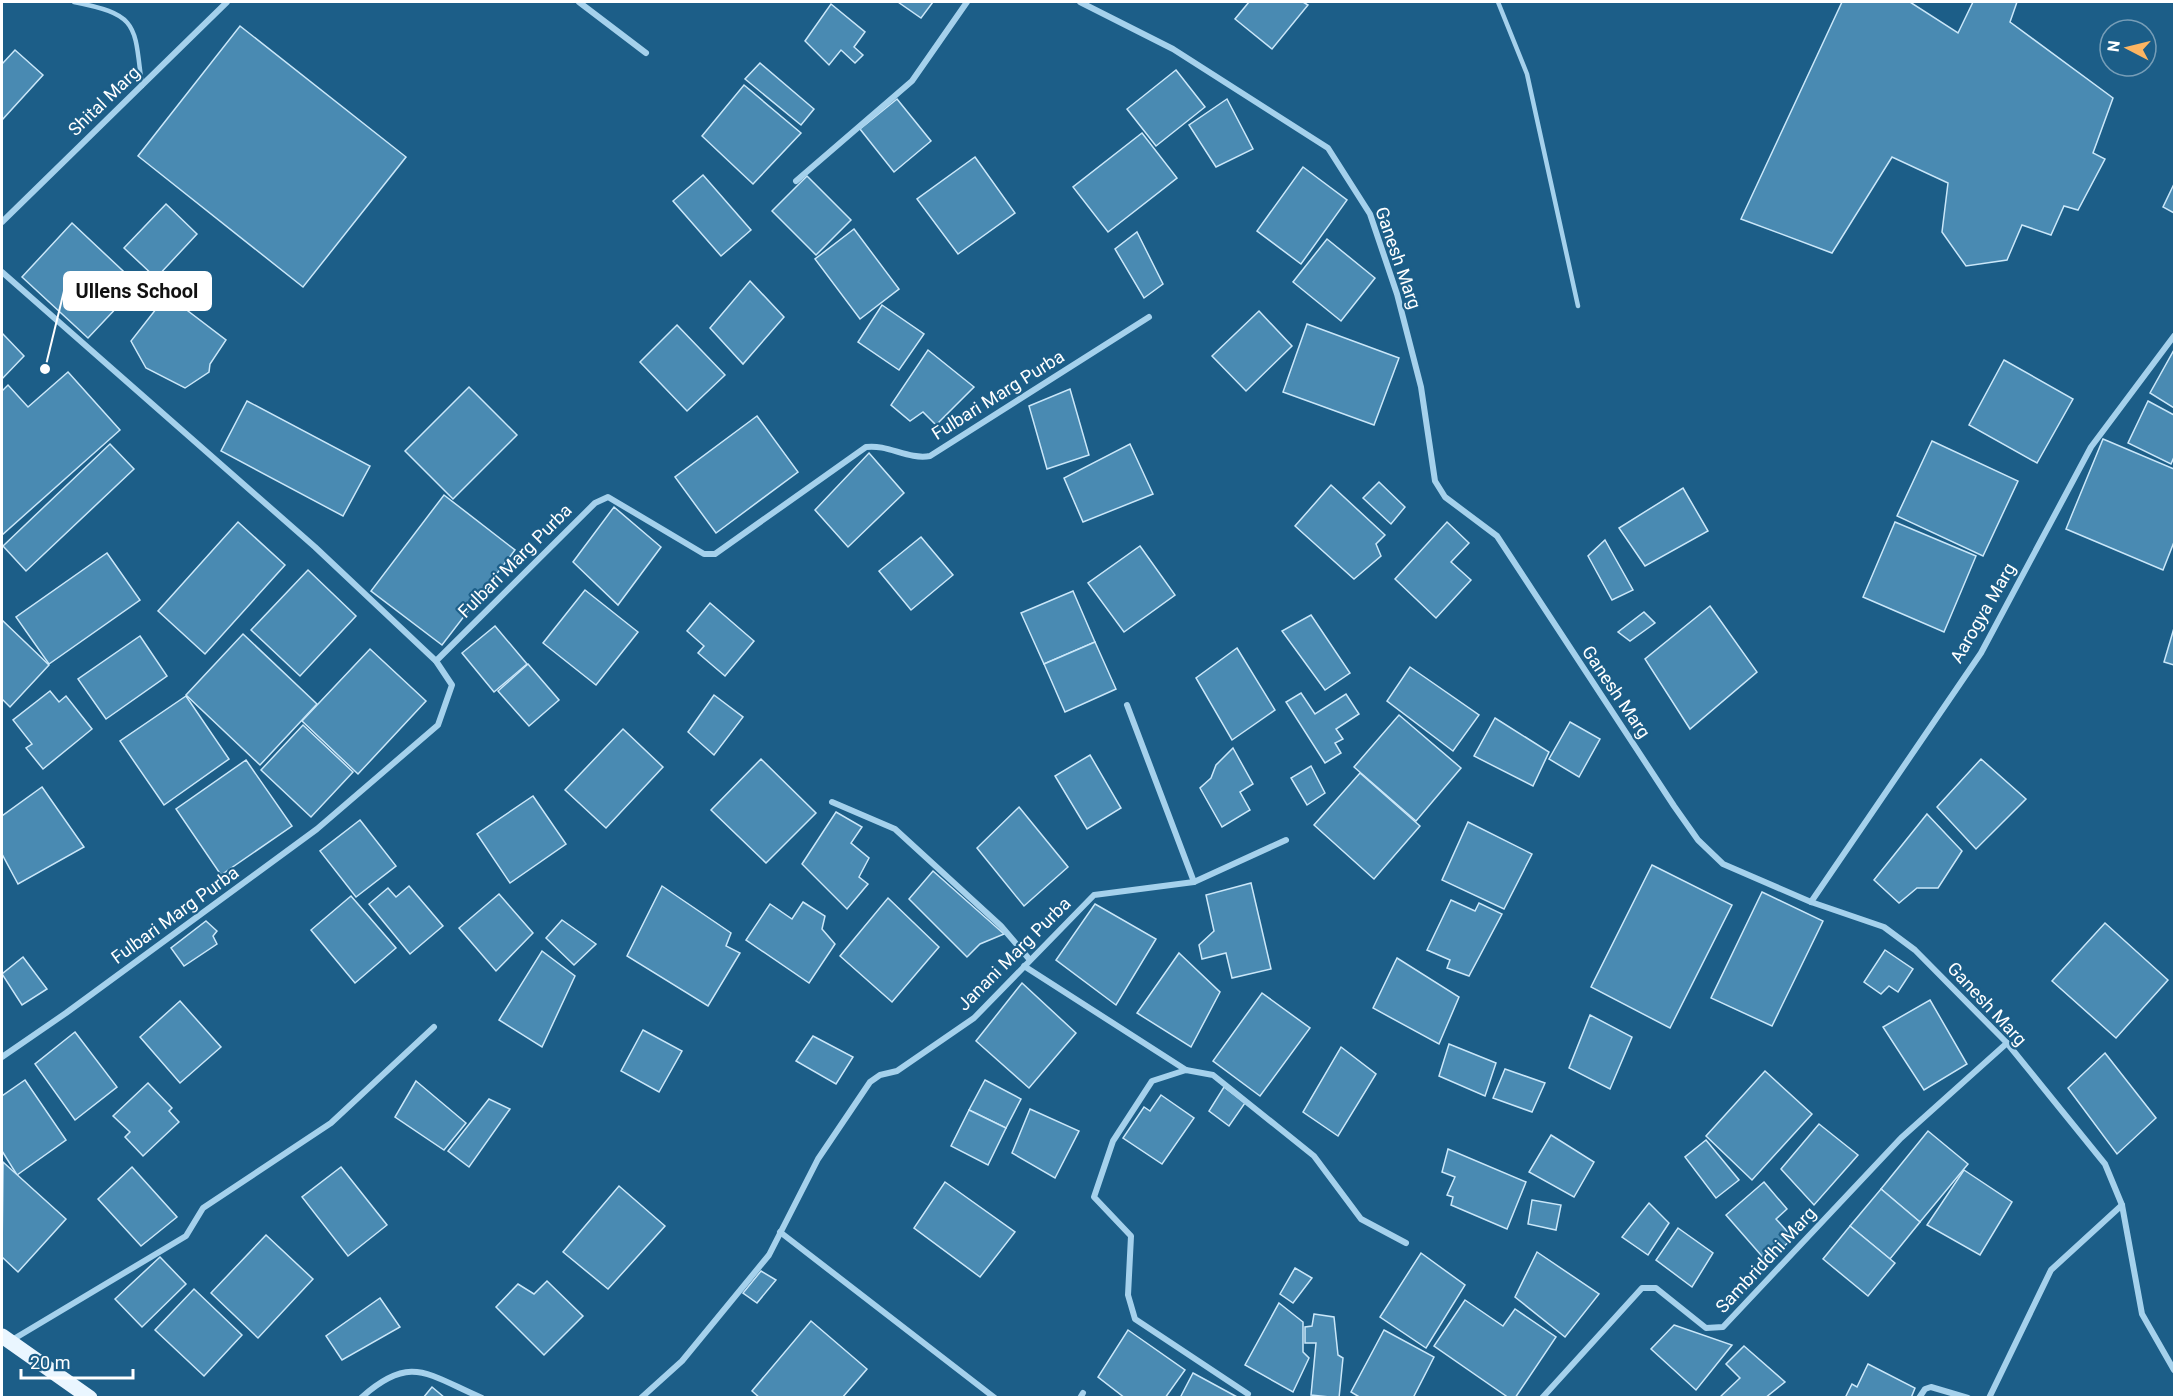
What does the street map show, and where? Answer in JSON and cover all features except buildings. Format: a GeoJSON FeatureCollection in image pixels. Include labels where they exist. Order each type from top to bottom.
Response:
{"type":"FeatureCollection","features":[{"type":"Feature","properties":{"kind":"main road"},"geometry":{"type":"LineString","coordinates":[[6,1339],[90,1398]]}},
{"type":"Feature","properties":{"kind":"street","name":"Shital Marg"},"geometry":{"type":"LineString","coordinates":[[2,222],[227,2]]}},
{"type":"Feature","properties":{"kind":"street"},"geometry":{"type":"LineString","coordinates":[[579,2],[646,53]]}},
{"type":"Feature","properties":{"kind":"street"},"geometry":{"type":"LineString","coordinates":[[796,181],[912,81],[967,2]]}},
{"type":"Feature","properties":{"kind":"street","name":"Ganesh Marg"},"geometry":{"type":"LineString","coordinates":[[1080,2],[1173,49],[1328,148],[1370,214],[1397,294],[1421,387],[1436,482],[1445,497],[1497,536],[1527,585],[1698,840],[1723,864],[1811,902],[1884,927],[1915,950],[2007,1043],[2105,1164],[2122,1206],[2142,1314],[2175,1370]]}},
{"type":"Feature","properties":{"kind":"street"},"geometry":{"type":"LineString","coordinates":[[2,272],[315,547],[436,661]]}},
{"type":"Feature","properties":{"kind":"street","name":"Fulbari Marg Purba"},"geometry":{"type":"LineString","coordinates":[[2,1057],[318,829],[438,725],[452,685],[436,661],[595,503],[608,497],[704,554],[715,555],[866,447],[876,446],[919,458],[930,456],[1149,317]]}},
{"type":"Feature","properties":{"kind":"street","name":"Aarogya Marg"},"geometry":{"type":"LineString","coordinates":[[1811,902],[1981,653],[2091,447],[2175,336]]}},
{"type":"Feature","properties":{"kind":"street"},"geometry":{"type":"LineString","coordinates":[[1126,705],[1194,882]]}},
{"type":"Feature","properties":{"kind":"street"},"geometry":{"type":"LineString","coordinates":[[832,801],[895,830],[1000,927],[1030,960]]}},
{"type":"Feature","properties":{"kind":"street","name":"Janani Marg Purba"},"geometry":{"type":"LineString","coordinates":[[641,1398],[682,1361],[770,1255],[818,1159],[870,1082],[897,1071],[974,1018],[1094,895],[1194,882],[1286,840]]}},
{"type":"Feature","properties":{"kind":"street"},"geometry":{"type":"LineString","coordinates":[[1024,966],[1186,1070],[1213,1075],[1314,1156],[1361,1219],[1406,1243]]}},
{"type":"Feature","properties":{"kind":"street"},"geometry":{"type":"LineString","coordinates":[[6,1339],[186,1236],[203,1208],[331,1123],[434,1027]]}},
{"type":"Feature","properties":{"kind":"street","name":"Sambriddhi Marg"},"geometry":{"type":"LineString","coordinates":[[1542,1398],[1642,1288],[1656,1288],[1706,1328],[1723,1327],[1901,1138],[2007,1043]]}},
{"type":"Feature","properties":{"kind":"street"},"geometry":{"type":"LineString","coordinates":[[1186,1070],[1152,1081],[1113,1141],[1095,1197],[1131,1236],[1128,1295],[1135,1319],[1248,1394]]}},
{"type":"Feature","properties":{"kind":"street"},"geometry":{"type":"LineString","coordinates":[[1989,1398],[2051,1270],[2122,1206]]}},
{"type":"Feature","properties":{"kind":"street"},"geometry":{"type":"LineString","coordinates":[[780,1233],[995,1398]]}},
{"type":"Feature","properties":{"kind":"street"},"geometry":{"type":"LineString","coordinates":[[361,1398],[398,1371],[415,1370],[482,1398]]}},
{"type":"Feature","properties":{"kind":"street"},"geometry":{"type":"LineString","coordinates":[[1919,1398],[1925,1389],[1931,1387],[1968,1398]]}},
{"type":"Feature","properties":{"kind":"lane"},"geometry":{"type":"LineString","coordinates":[[74,2],[109,9],[125,18],[135,30],[142,86]]}},
{"type":"Feature","properties":{"kind":"lane"},"geometry":{"type":"LineString","coordinates":[[1498,2],[1527,74],[1578,306]]}},
{"type":"Feature","properties":{"kind":"place","name":"Ullens School"},"geometry":{"type":"Point","coordinates":[45,369]}}]}
